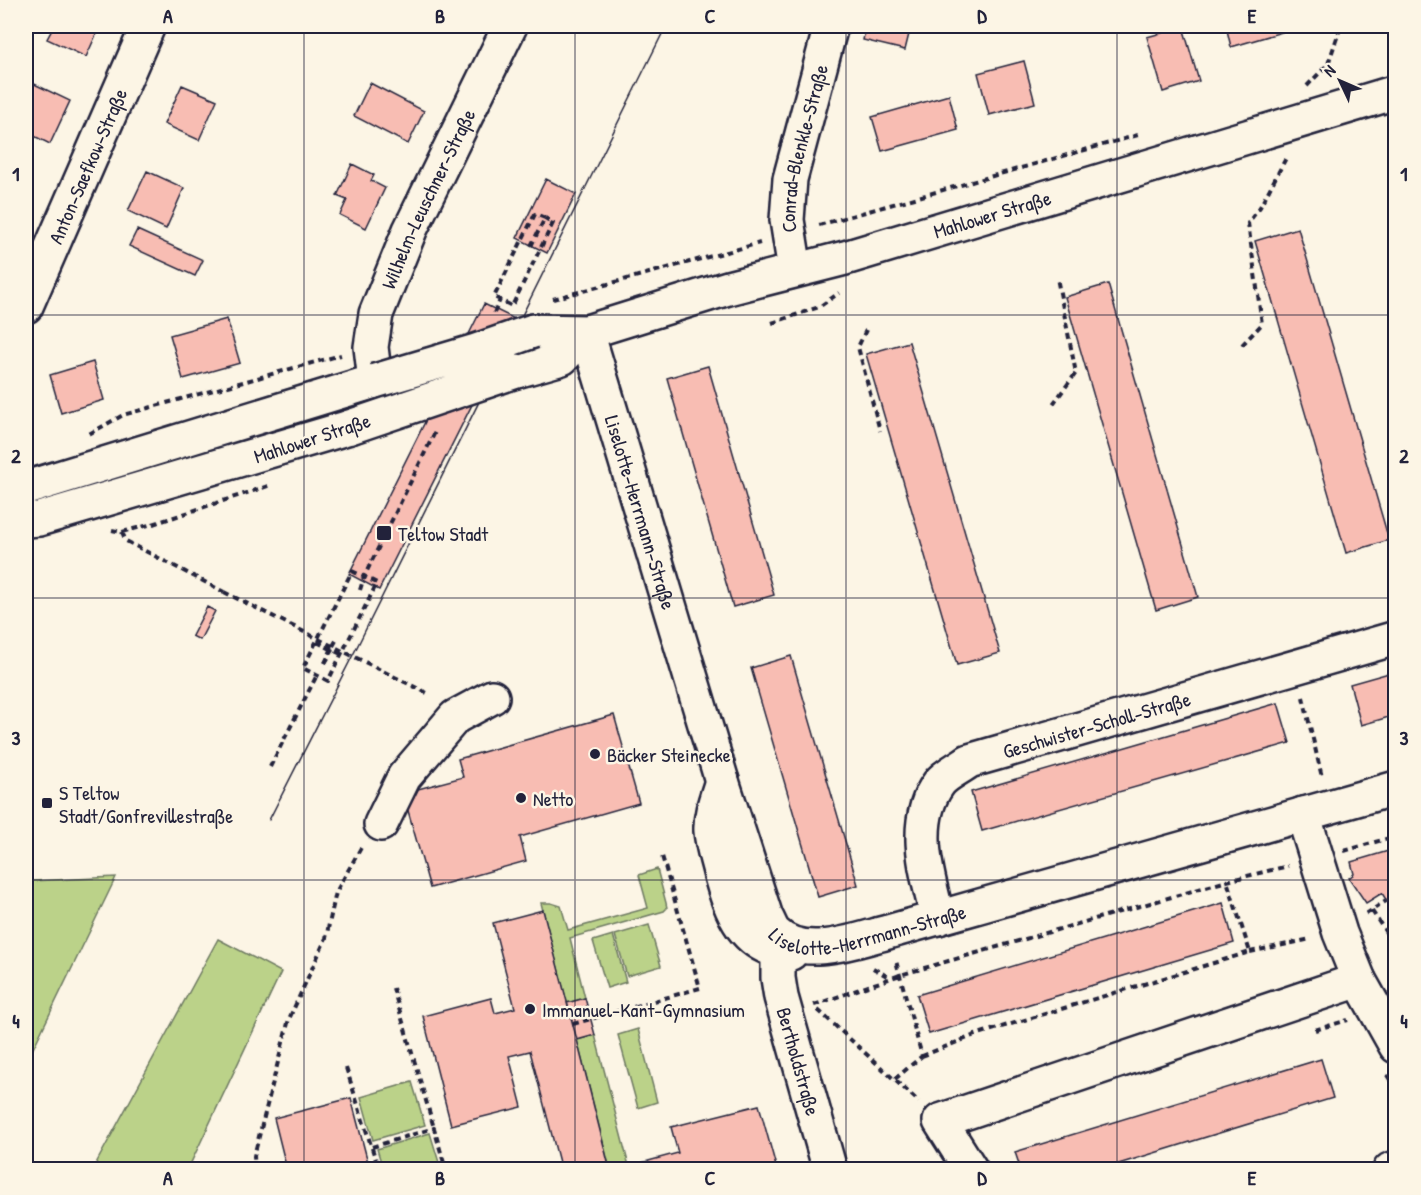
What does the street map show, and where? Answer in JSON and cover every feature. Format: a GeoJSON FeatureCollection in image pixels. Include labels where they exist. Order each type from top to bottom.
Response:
{"type":"FeatureCollection","features":[{"type":"Feature","properties":{"kind":"street","name":"Anton-Saefkow-Straße"},"geometry":{"type":"LineString","coordinates":[[26,306],[148,26]]}},
{"type":"Feature","properties":{"kind":"street","name":"Wilhelm-Leuschner-Straße"},"geometry":{"type":"LineString","coordinates":[[375,381],[370,347],[376,314],[410,230],[510,26]]}},
{"type":"Feature","properties":{"kind":"street","name":"Conrad-Blenkle-Straße"},"geometry":{"type":"LineString","coordinates":[[795,270],[787,220],[790,178],[831,26]]}},
{"type":"Feature","properties":{"kind":"street","name":"Mahlower Straße"},"geometry":{"type":"LineString","coordinates":[[26,488],[476,351],[533,331],[587,332],[728,288],[845,258],[1311,102],[1395,92]]}},
{"type":"Feature","properties":{"kind":"street","name":"Mahlower Straße"},"geometry":{"type":"LineString","coordinates":[[26,520],[39,519],[350,427],[516,371],[562,358],[587,332]]}},
{"type":"Feature","properties":{"kind":"street","name":"Liselotte-Herrmann-Straße"},"geometry":{"type":"LineString","coordinates":[[587,332],[722,781],[766,917],[776,934],[792,944],[820,948],[888,932],[1395,788]]}},
{"type":"Feature","properties":{"kind":"street","name":"Geschwister-Scholl-Straße"},"geometry":{"type":"LineString","coordinates":[[938,918],[924,861],[926,808],[940,782],[969,761],[1395,638]]}},
{"type":"Feature","properties":{"kind":"street"},"geometry":{"type":"LineString","coordinates":[[381,824],[404,777],[455,717],[492,697]]}},
{"type":"Feature","properties":{"kind":"street"},"geometry":{"type":"LineString","coordinates":[[722,781],[713,810],[711,832],[724,889],[732,911],[753,940],[765,948],[778,952],[802,954],[820,948]]}},
{"type":"Feature","properties":{"kind":"street"},"geometry":{"type":"LineString","coordinates":[[1316,810],[1316,859],[1340,933],[1359,980],[1395,1046]]}},
{"type":"Feature","properties":{"kind":"street","name":"Bertholdstraße"},"geometry":{"type":"LineString","coordinates":[[778,952],[781,997],[830,1170]]}},
{"type":"Feature","properties":{"kind":"street"},"geometry":{"type":"LineString","coordinates":[[971,1170],[940,1121],[1359,980]]}},
{"type":"Feature","properties":{"kind":"street"},"geometry":{"type":"LineString","coordinates":[[1390,1170],[1395,1168]]}},
{"type":"Feature","properties":{"kind":"path"},"geometry":{"type":"LineString","coordinates":[[1242,345],[1262,324],[1248,223],[1260,207],[1290,150],[1328,64],[1341,26]]}},
{"type":"Feature","properties":{"kind":"path"},"geometry":{"type":"LineString","coordinates":[[1311,102],[1317,84]]}},
{"type":"Feature","properties":{"kind":"path"},"geometry":{"type":"LineString","coordinates":[[1297,90],[1311,102]]}},
{"type":"Feature","properties":{"kind":"path"},"geometry":{"type":"LineString","coordinates":[[548,301],[1145,133]]}},
{"type":"Feature","properties":{"kind":"path"},"geometry":{"type":"LineString","coordinates":[[535,214],[553,223],[512,306],[502,299],[494,297],[535,214]]}},
{"type":"Feature","properties":{"kind":"path"},"geometry":{"type":"LineString","coordinates":[[531,246],[544,218]]}},
{"type":"Feature","properties":{"kind":"path"},"geometry":{"type":"LineString","coordinates":[[1053,404],[1076,373],[1057,278]]}},
{"type":"Feature","properties":{"kind":"path"},"geometry":{"type":"LineString","coordinates":[[772,323],[819,307],[844,290]]}},
{"type":"Feature","properties":{"kind":"path"},"geometry":{"type":"LineString","coordinates":[[495,315],[502,299]]}},
{"type":"Feature","properties":{"kind":"path"},"geometry":{"type":"LineString","coordinates":[[489,321],[502,299]]}},
{"type":"Feature","properties":{"kind":"path"},"geometry":{"type":"LineString","coordinates":[[866,330],[858,347],[880,430]]}},
{"type":"Feature","properties":{"kind":"path"},"geometry":{"type":"LineString","coordinates":[[106,423],[123,415],[370,347]]}},
{"type":"Feature","properties":{"kind":"path"},"geometry":{"type":"LineString","coordinates":[[360,590],[364,577],[437,428]]}},
{"type":"Feature","properties":{"kind":"path"},"geometry":{"type":"LineString","coordinates":[[122,532],[126,542],[333,648],[429,694]]}},
{"type":"Feature","properties":{"kind":"path"},"geometry":{"type":"LineString","coordinates":[[352,571],[377,584],[328,681],[303,668],[317,642],[352,571]]}},
{"type":"Feature","properties":{"kind":"path"},"geometry":{"type":"LineString","coordinates":[[325,663],[337,639]]}},
{"type":"Feature","properties":{"kind":"path"},"geometry":{"type":"LineString","coordinates":[[317,642],[341,654]]}},
{"type":"Feature","properties":{"kind":"path"},"geometry":{"type":"LineString","coordinates":[[1296,667],[1316,810]]}},
{"type":"Feature","properties":{"kind":"path"},"geometry":{"type":"LineString","coordinates":[[270,767],[316,675]]}},
{"type":"Feature","properties":{"kind":"path"},"geometry":{"type":"LineString","coordinates":[[255,1170],[254,1156],[289,1019],[326,938],[336,892],[358,850],[381,824]]}},
{"type":"Feature","properties":{"kind":"path"},"geometry":{"type":"LineString","coordinates":[[1340,933],[1250,952],[975,1035],[922,1056],[895,1079],[813,1005],[900,975],[1227,881],[1395,836]]}},
{"type":"Feature","properties":{"kind":"path"},"geometry":{"type":"LineString","coordinates":[[573,1024],[700,988],[662,856]]}},
{"type":"Feature","properties":{"kind":"path"},"geometry":{"type":"LineString","coordinates":[[1227,881],[1250,952]]}},
{"type":"Feature","properties":{"kind":"path"},"geometry":{"type":"LineString","coordinates":[[1372,911],[1395,948]]}},
{"type":"Feature","properties":{"kind":"path"},"geometry":{"type":"LineString","coordinates":[[888,932],[922,1056]]}},
{"type":"Feature","properties":{"kind":"path"},"geometry":{"type":"LineString","coordinates":[[393,988],[446,1170]]}},
{"type":"Feature","properties":{"kind":"path"},"geometry":{"type":"LineString","coordinates":[[346,1068],[379,1170]]}},
{"type":"Feature","properties":{"kind":"path"},"geometry":{"type":"LineString","coordinates":[[372,1147],[435,1128]]}},
{"type":"Feature","properties":{"kind":"path"},"geometry":{"type":"LineString","coordinates":[[537,1170],[551,1166]]}},
{"type":"Feature","properties":{"kind":"green space"},"geometry":{"type":"Polygon","coordinates":[[[657,869],[667,908],[664,911],[570,938],[585,998],[567,1003],[541,903],[561,906],[568,930],[648,908],[639,875],[657,869]]]}},
{"type":"Feature","properties":{"kind":"green space"},"geometry":{"type":"Polygon","coordinates":[[[116,877],[26,1063],[26,893],[32,881],[116,877]]]}},
{"type":"Feature","properties":{"kind":"green space"},"geometry":{"type":"Polygon","coordinates":[[[649,925],[661,966],[627,976],[615,935],[649,925]]]}},
{"type":"Feature","properties":{"kind":"green space"},"geometry":{"type":"Polygon","coordinates":[[[613,935],[626,982],[607,988],[593,941],[613,935]]]}},
{"type":"Feature","properties":{"kind":"green space"},"geometry":{"type":"Polygon","coordinates":[[[218,939],[281,972],[188,1169],[93,1169],[218,939]]]}},
{"type":"Feature","properties":{"kind":"green space"},"geometry":{"type":"Polygon","coordinates":[[[638,1029],[657,1102],[638,1108],[618,1035],[638,1029]]]}},
{"type":"Feature","properties":{"kind":"green space"},"geometry":{"type":"Polygon","coordinates":[[[595,1035],[629,1166],[610,1169],[577,1040],[595,1035]]]}},
{"type":"Feature","properties":{"kind":"green space"},"geometry":{"type":"Polygon","coordinates":[[[412,1082],[425,1125],[373,1140],[361,1097],[412,1082]]]}},
{"type":"Feature","properties":{"kind":"green space"},"geometry":{"type":"Polygon","coordinates":[[[430,1133],[441,1169],[383,1169],[377,1149],[430,1133]]]}},
{"type":"Feature","properties":{"kind":"building"},"geometry":{"type":"Polygon","coordinates":[[[54,26],[100,26],[86,57],[47,39],[54,26]]]}},
{"type":"Feature","properties":{"kind":"building"},"geometry":{"type":"Polygon","coordinates":[[[866,26],[911,26],[905,50],[863,40],[866,26]]]}},
{"type":"Feature","properties":{"kind":"building"},"geometry":{"type":"Polygon","coordinates":[[[1226,26],[1280,26],[1282,32],[1231,47],[1226,26]]]}},
{"type":"Feature","properties":{"kind":"building"},"geometry":{"type":"Polygon","coordinates":[[[1183,27],[1199,81],[1163,92],[1147,37],[1183,27]]]}},
{"type":"Feature","properties":{"kind":"building"},"geometry":{"type":"Polygon","coordinates":[[[1024,61],[1035,103],[989,115],[978,73],[1024,61]]]}},
{"type":"Feature","properties":{"kind":"building"},"geometry":{"type":"Polygon","coordinates":[[[28,81],[70,101],[50,144],[26,132],[28,81]]]}},
{"type":"Feature","properties":{"kind":"building"},"geometry":{"type":"Polygon","coordinates":[[[370,83],[424,111],[408,144],[354,116],[370,83]]]}},
{"type":"Feature","properties":{"kind":"building"},"geometry":{"type":"Polygon","coordinates":[[[182,85],[217,100],[199,140],[164,124],[182,85]]]}},
{"type":"Feature","properties":{"kind":"building"},"geometry":{"type":"Polygon","coordinates":[[[949,95],[958,130],[882,151],[872,117],[949,95]]]}},
{"type":"Feature","properties":{"kind":"building"},"geometry":{"type":"Polygon","coordinates":[[[352,164],[374,175],[371,181],[385,188],[366,228],[340,215],[347,200],[337,196],[352,164]]]}},
{"type":"Feature","properties":{"kind":"building"},"geometry":{"type":"Polygon","coordinates":[[[147,171],[184,188],[166,229],[128,211],[147,171]]]}},
{"type":"Feature","properties":{"kind":"building"},"geometry":{"type":"Polygon","coordinates":[[[546,179],[576,194],[547,253],[517,238],[546,179]]]}},
{"type":"Feature","properties":{"kind":"building"},"geometry":{"type":"Polygon","coordinates":[[[1298,228],[1389,540],[1346,553],[1255,241],[1298,228]]]}},
{"type":"Feature","properties":{"kind":"building"},"geometry":{"type":"Polygon","coordinates":[[[137,230],[203,260],[195,276],[129,246],[137,230]]]}},
{"type":"Feature","properties":{"kind":"building"},"geometry":{"type":"Polygon","coordinates":[[[1108,284],[1198,597],[1156,610],[1065,297],[1108,284]]]}},
{"type":"Feature","properties":{"kind":"building"},"geometry":{"type":"Polygon","coordinates":[[[484,304],[515,319],[379,590],[349,574],[484,304]]]}},
{"type":"Feature","properties":{"kind":"building"},"geometry":{"type":"Polygon","coordinates":[[[227,319],[240,363],[183,379],[170,335],[227,319]]]}},
{"type":"Feature","properties":{"kind":"building"},"geometry":{"type":"Polygon","coordinates":[[[909,342],[1000,653],[957,665],[866,354],[909,342]]]}},
{"type":"Feature","properties":{"kind":"building"},"geometry":{"type":"Polygon","coordinates":[[[93,362],[104,400],[61,413],[50,375],[93,362]]]}},
{"type":"Feature","properties":{"kind":"building"},"geometry":{"type":"Polygon","coordinates":[[[708,366],[774,595],[733,607],[667,378],[708,366]]]}},
{"type":"Feature","properties":{"kind":"building"},"geometry":{"type":"Polygon","coordinates":[[[207,607],[215,611],[200,640],[192,636],[207,607]]]}},
{"type":"Feature","properties":{"kind":"building"},"geometry":{"type":"Polygon","coordinates":[[[791,656],[858,885],[818,897],[751,668],[791,656]]]}},
{"type":"Feature","properties":{"kind":"building"},"geometry":{"type":"Polygon","coordinates":[[[1396,671],[1396,715],[1361,725],[1350,684],[1396,671]]]}},
{"type":"Feature","properties":{"kind":"building"},"geometry":{"type":"Polygon","coordinates":[[[1278,703],[1290,743],[982,831],[971,792],[1278,703]]]}},
{"type":"Feature","properties":{"kind":"building","name":"Netto"},"geometry":{"type":"Polygon","coordinates":[[[614,715],[639,803],[520,837],[526,861],[430,888],[403,793],[463,777],[458,759],[614,715]]]}},
{"type":"Feature","properties":{"kind":"building"},"geometry":{"type":"Polygon","coordinates":[[[1395,849],[1396,907],[1392,910],[1382,893],[1366,903],[1349,878],[1354,874],[1351,862],[1395,849]]]}},
{"type":"Feature","properties":{"kind":"building"},"geometry":{"type":"Polygon","coordinates":[[[1223,903],[1234,943],[929,1034],[917,995],[1223,903]]]}},
{"type":"Feature","properties":{"kind":"building"},"geometry":{"type":"Polygon","coordinates":[[[543,910],[610,1170],[561,1170],[530,1051],[509,1056],[522,1107],[451,1125],[423,1016],[491,998],[495,1013],[515,1008],[493,923],[543,910]]]}},
{"type":"Feature","properties":{"kind":"building"},"geometry":{"type":"Polygon","coordinates":[[[585,998],[595,1035],[577,1040],[567,1003],[585,998]]]}},
{"type":"Feature","properties":{"kind":"building"},"geometry":{"type":"Polygon","coordinates":[[[1321,1059],[1333,1098],[1099,1170],[1021,1170],[1015,1152],[1321,1059]]]}},
{"type":"Feature","properties":{"kind":"building"},"geometry":{"type":"Polygon","coordinates":[[[351,1098],[370,1170],[287,1170],[274,1118],[351,1098]]]}},
{"type":"Feature","properties":{"kind":"building"},"geometry":{"type":"Polygon","coordinates":[[[759,1105],[777,1170],[615,1170],[678,1153],[671,1127],[759,1105]]]}},
{"type":"Feature","properties":{"kind":"tram line"},"geometry":{"type":"LineString","coordinates":[[269,820],[666,26]]}},
{"type":"Feature","properties":{"kind":"place","name":"Teltow Stadt"},"geometry":{"type":"Point","coordinates":[384,533]}},
{"type":"Feature","properties":{"kind":"place","name":"Bäcker Steinecke"},"geometry":{"type":"Point","coordinates":[595,754]}},
{"type":"Feature","properties":{"kind":"place","name":"Netto"},"geometry":{"type":"Point","coordinates":[521,798]}},
{"type":"Feature","properties":{"kind":"place","name":"S Teltow Stadt/Gonfrevillestraße"},"geometry":{"type":"Point","coordinates":[47,803]}},
{"type":"Feature","properties":{"kind":"place","name":"Immanuel-Kant-Gymnasium"},"geometry":{"type":"Point","coordinates":[530,1009]}}]}
